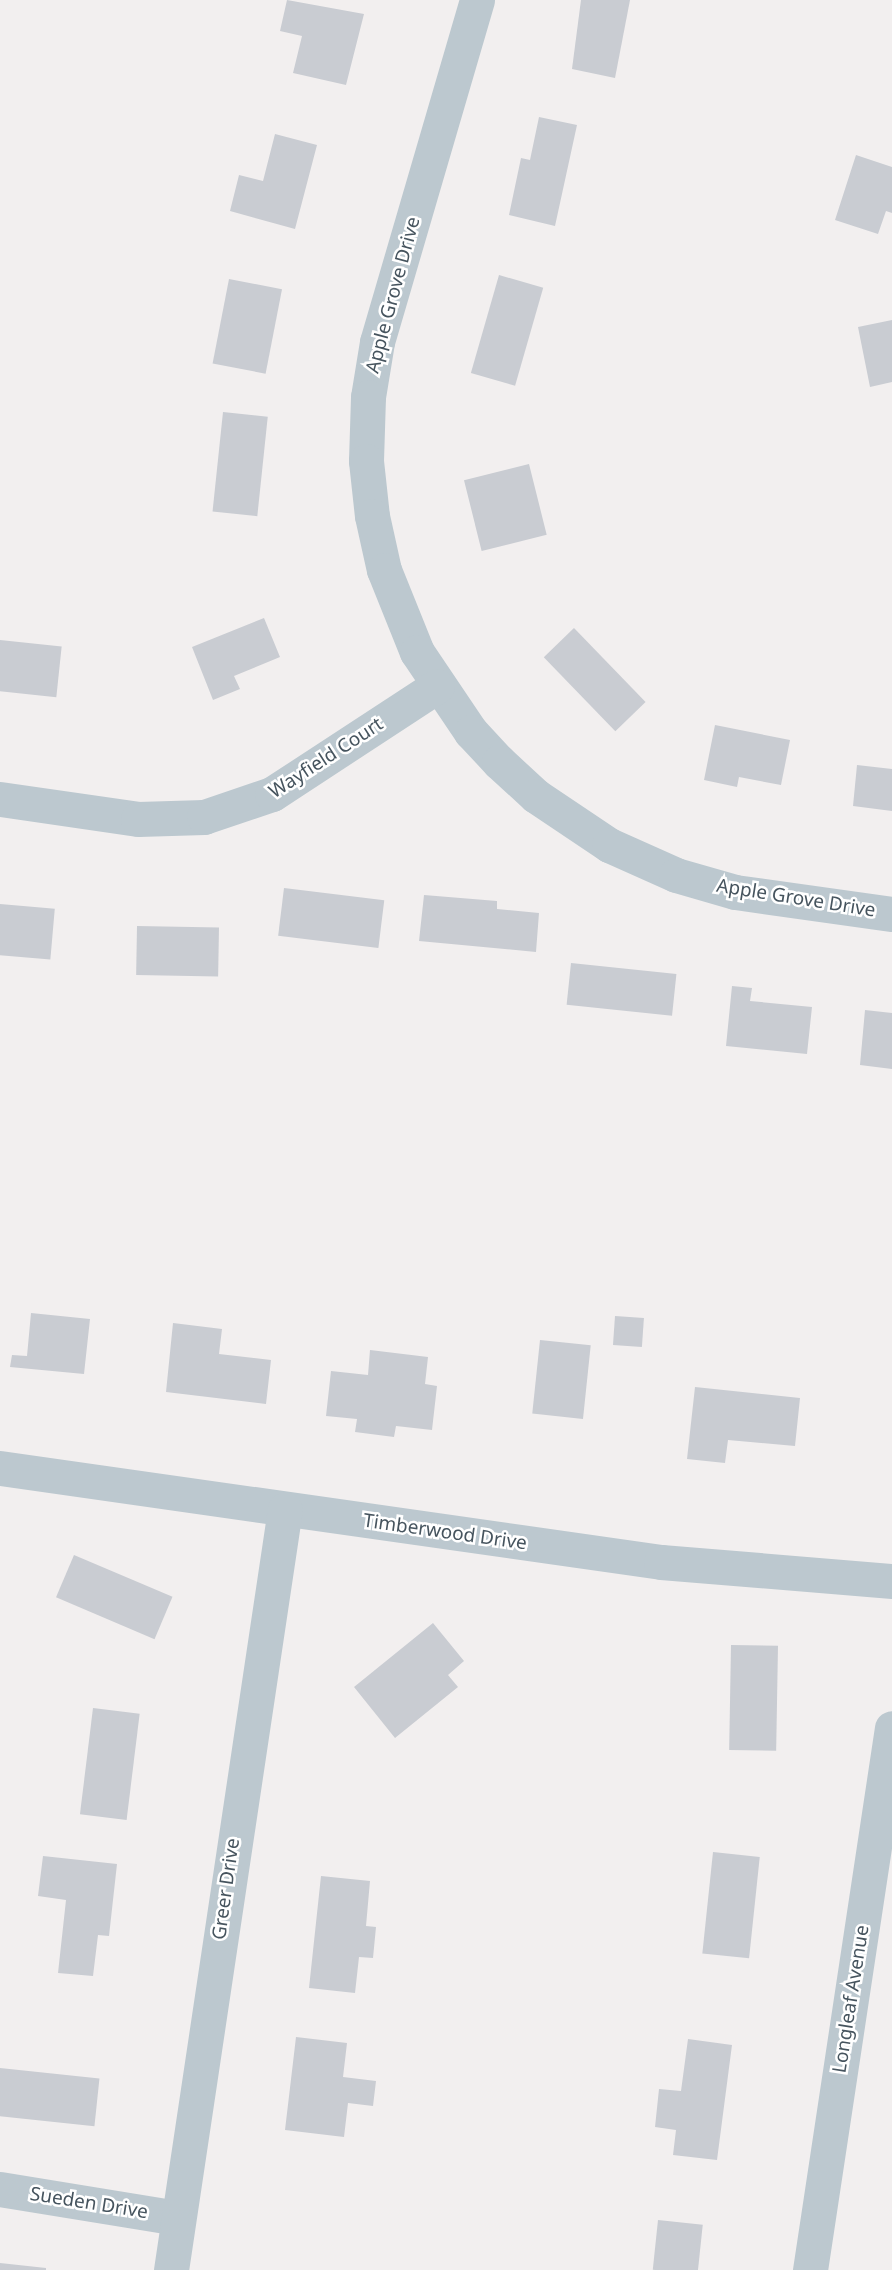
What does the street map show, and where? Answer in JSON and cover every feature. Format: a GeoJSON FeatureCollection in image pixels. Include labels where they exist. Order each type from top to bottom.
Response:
{"type":"FeatureCollection","features":[{"type":"Feature","properties":{"kind":"street","name":"Apple Grove Drive"},"geometry":{"type":"LineString","coordinates":[[477,0],[377,342],[368,397],[366,461],[384,570],[417,652],[471,732],[536,796],[630,855],[676,875],[735,892],[892,914]]}},
{"type":"Feature","properties":{"kind":"street","name":"Wayfield Court"},"geometry":{"type":"LineString","coordinates":[[0,799],[138,819],[204,817],[272,794],[437,685]]}},
{"type":"Feature","properties":{"kind":"street","name":"Timberwood Drive"},"geometry":{"type":"LineString","coordinates":[[0,1468],[662,1562],[892,1581]]}},
{"type":"Feature","properties":{"kind":"street","name":"Greer Drive"},"geometry":{"type":"LineString","coordinates":[[171,2270],[285,1509]]}},
{"type":"Feature","properties":{"kind":"street","name":"Longleaf Avenue"},"geometry":{"type":"LineString","coordinates":[[810,2270],[892,1728]]}},
{"type":"Feature","properties":{"kind":"street","name":"Sueden Drive"},"geometry":{"type":"LineString","coordinates":[[0,2189],[178,2218]]}},
{"type":"Feature","properties":{"kind":"building"},"geometry":{"type":"Polygon","coordinates":[[[287,0],[364,14],[346,85],[293,73],[302,36],[280,31],[287,0]]]}},
{"type":"Feature","properties":{"kind":"building"},"geometry":{"type":"Polygon","coordinates":[[[581,0],[630,0],[615,78],[572,69],[581,0]]]}},
{"type":"Feature","properties":{"kind":"building"},"geometry":{"type":"Polygon","coordinates":[[[539,117],[577,125],[555,226],[509,215],[521,158],[530,160],[539,117]]]}},
{"type":"Feature","properties":{"kind":"building"},"geometry":{"type":"Polygon","coordinates":[[[275,134],[317,145],[295,229],[230,211],[239,175],[263,181],[275,134]]]}},
{"type":"Feature","properties":{"kind":"building"},"geometry":{"type":"Polygon","coordinates":[[[856,155],[892,167],[892,213],[886,211],[878,234],[835,220],[856,155]]]}},
{"type":"Feature","properties":{"kind":"building"},"geometry":{"type":"Polygon","coordinates":[[[499,275],[543,288],[515,386],[471,373],[499,275]]]}},
{"type":"Feature","properties":{"kind":"building"},"geometry":{"type":"Polygon","coordinates":[[[229,279],[282,289],[266,374],[213,363],[229,279]]]}},
{"type":"Feature","properties":{"kind":"building"},"geometry":{"type":"Polygon","coordinates":[[[892,320],[892,382],[870,387],[858,327],[892,320]]]}},
{"type":"Feature","properties":{"kind":"building"},"geometry":{"type":"Polygon","coordinates":[[[223,412],[268,417],[257,516],[213,511],[223,412]]]}},
{"type":"Feature","properties":{"kind":"building"},"geometry":{"type":"Polygon","coordinates":[[[529,464],[547,535],[482,551],[464,480],[529,464]]]}},
{"type":"Feature","properties":{"kind":"building"},"geometry":{"type":"Polygon","coordinates":[[[264,618],[280,657],[234,676],[240,689],[213,700],[192,647],[264,618]]]}},
{"type":"Feature","properties":{"kind":"building"},"geometry":{"type":"Polygon","coordinates":[[[574,628],[646,702],[615,731],[544,657],[574,628]]]}},
{"type":"Feature","properties":{"kind":"building"},"geometry":{"type":"Polygon","coordinates":[[[0,640],[62,646],[56,697],[0,691],[0,640]]]}},
{"type":"Feature","properties":{"kind":"building"},"geometry":{"type":"Polygon","coordinates":[[[715,725],[790,740],[781,785],[739,777],[737,787],[704,780],[715,725]]]}},
{"type":"Feature","properties":{"kind":"building"},"geometry":{"type":"Polygon","coordinates":[[[857,765],[892,769],[892,811],[853,806],[857,765]]]}},
{"type":"Feature","properties":{"kind":"building"},"geometry":{"type":"Polygon","coordinates":[[[284,888],[384,900],[378,948],[278,936],[284,888]]]}},
{"type":"Feature","properties":{"kind":"building"},"geometry":{"type":"Polygon","coordinates":[[[424,895],[497,901],[497,909],[539,913],[536,952],[419,941],[424,895]]]}},
{"type":"Feature","properties":{"kind":"building"},"geometry":{"type":"Polygon","coordinates":[[[0,904],[55,909],[50,960],[0,955],[0,904]]]}},
{"type":"Feature","properties":{"kind":"building"},"geometry":{"type":"Polygon","coordinates":[[[137,926],[219,927],[218,976],[136,975],[137,926]]]}},
{"type":"Feature","properties":{"kind":"building"},"geometry":{"type":"Polygon","coordinates":[[[571,963],[676,974],[672,1016],[567,1005],[571,963]]]}},
{"type":"Feature","properties":{"kind":"building"},"geometry":{"type":"Polygon","coordinates":[[[732,986],[752,988],[750,1001],[812,1007],[807,1054],[726,1046],[732,986]]]}},
{"type":"Feature","properties":{"kind":"building"},"geometry":{"type":"Polygon","coordinates":[[[865,1010],[892,1013],[892,1069],[860,1065],[865,1010]]]}},
{"type":"Feature","properties":{"kind":"building"},"geometry":{"type":"Polygon","coordinates":[[[31,1313],[90,1319],[84,1374],[10,1367],[12,1355],[27,1356],[31,1313]]]}},
{"type":"Feature","properties":{"kind":"building"},"geometry":{"type":"Polygon","coordinates":[[[615,1316],[644,1318],[642,1347],[613,1345],[615,1316]]]}},
{"type":"Feature","properties":{"kind":"building"},"geometry":{"type":"Polygon","coordinates":[[[173,1323],[222,1329],[219,1354],[271,1360],[266,1404],[166,1392],[173,1323]]]}},
{"type":"Feature","properties":{"kind":"building"},"geometry":{"type":"Polygon","coordinates":[[[540,1340],[591,1345],[583,1419],[532,1414],[540,1340]]]}},
{"type":"Feature","properties":{"kind":"building"},"geometry":{"type":"Polygon","coordinates":[[[370,1350],[428,1357],[425,1384],[437,1386],[432,1430],[396,1426],[394,1437],[355,1432],[357,1419],[326,1416],[331,1371],[368,1375],[370,1350]]]}},
{"type":"Feature","properties":{"kind":"building"},"geometry":{"type":"Polygon","coordinates":[[[695,1387],[800,1398],[795,1446],[728,1440],[725,1463],[687,1459],[695,1387]]]}},
{"type":"Feature","properties":{"kind":"building"},"geometry":{"type":"Polygon","coordinates":[[[74,1555],[172,1597],[155,1639],[56,1597],[74,1555]]]}},
{"type":"Feature","properties":{"kind":"building"},"geometry":{"type":"Polygon","coordinates":[[[433,1623],[464,1661],[448,1675],[458,1687],[395,1738],[354,1687],[433,1623]]]}},
{"type":"Feature","properties":{"kind":"building"},"geometry":{"type":"Polygon","coordinates":[[[731,1645],[778,1646],[776,1751],[729,1750],[731,1645]]]}},
{"type":"Feature","properties":{"kind":"building"},"geometry":{"type":"Polygon","coordinates":[[[93,1708],[140,1714],[127,1820],[80,1814],[93,1708]]]}},
{"type":"Feature","properties":{"kind":"building"},"geometry":{"type":"Polygon","coordinates":[[[713,1852],[760,1857],[749,1958],[702,1953],[713,1852]]]}},
{"type":"Feature","properties":{"kind":"building"},"geometry":{"type":"Polygon","coordinates":[[[43,1856],[117,1864],[109,1936],[98,1935],[93,1976],[58,1973],[66,1900],[38,1896],[43,1856]]]}},
{"type":"Feature","properties":{"kind":"building"},"geometry":{"type":"Polygon","coordinates":[[[321,1876],[370,1881],[366,1926],[376,1927],[373,1958],[359,1957],[355,1993],[309,1988],[321,1876]]]}},
{"type":"Feature","properties":{"kind":"building"},"geometry":{"type":"Polygon","coordinates":[[[296,2037],[347,2043],[343,2077],[376,2081],[373,2106],[348,2103],[344,2137],[285,2130],[296,2037]]]}},
{"type":"Feature","properties":{"kind":"building"},"geometry":{"type":"Polygon","coordinates":[[[688,2039],[732,2045],[717,2160],[673,2155],[676,2130],[655,2127],[659,2089],[681,2091],[688,2039]]]}},
{"type":"Feature","properties":{"kind":"building"},"geometry":{"type":"Polygon","coordinates":[[[0,2068],[99,2078],[94,2126],[0,2116],[0,2068]]]}},
{"type":"Feature","properties":{"kind":"building"},"geometry":{"type":"Polygon","coordinates":[[[658,2220],[703,2225],[698,2270],[653,2270],[658,2220]]]}},
{"type":"Feature","properties":{"kind":"building"},"geometry":{"type":"Polygon","coordinates":[[[0,2263],[46,2268],[46,2270],[0,2270],[0,2263]]]}}]}
